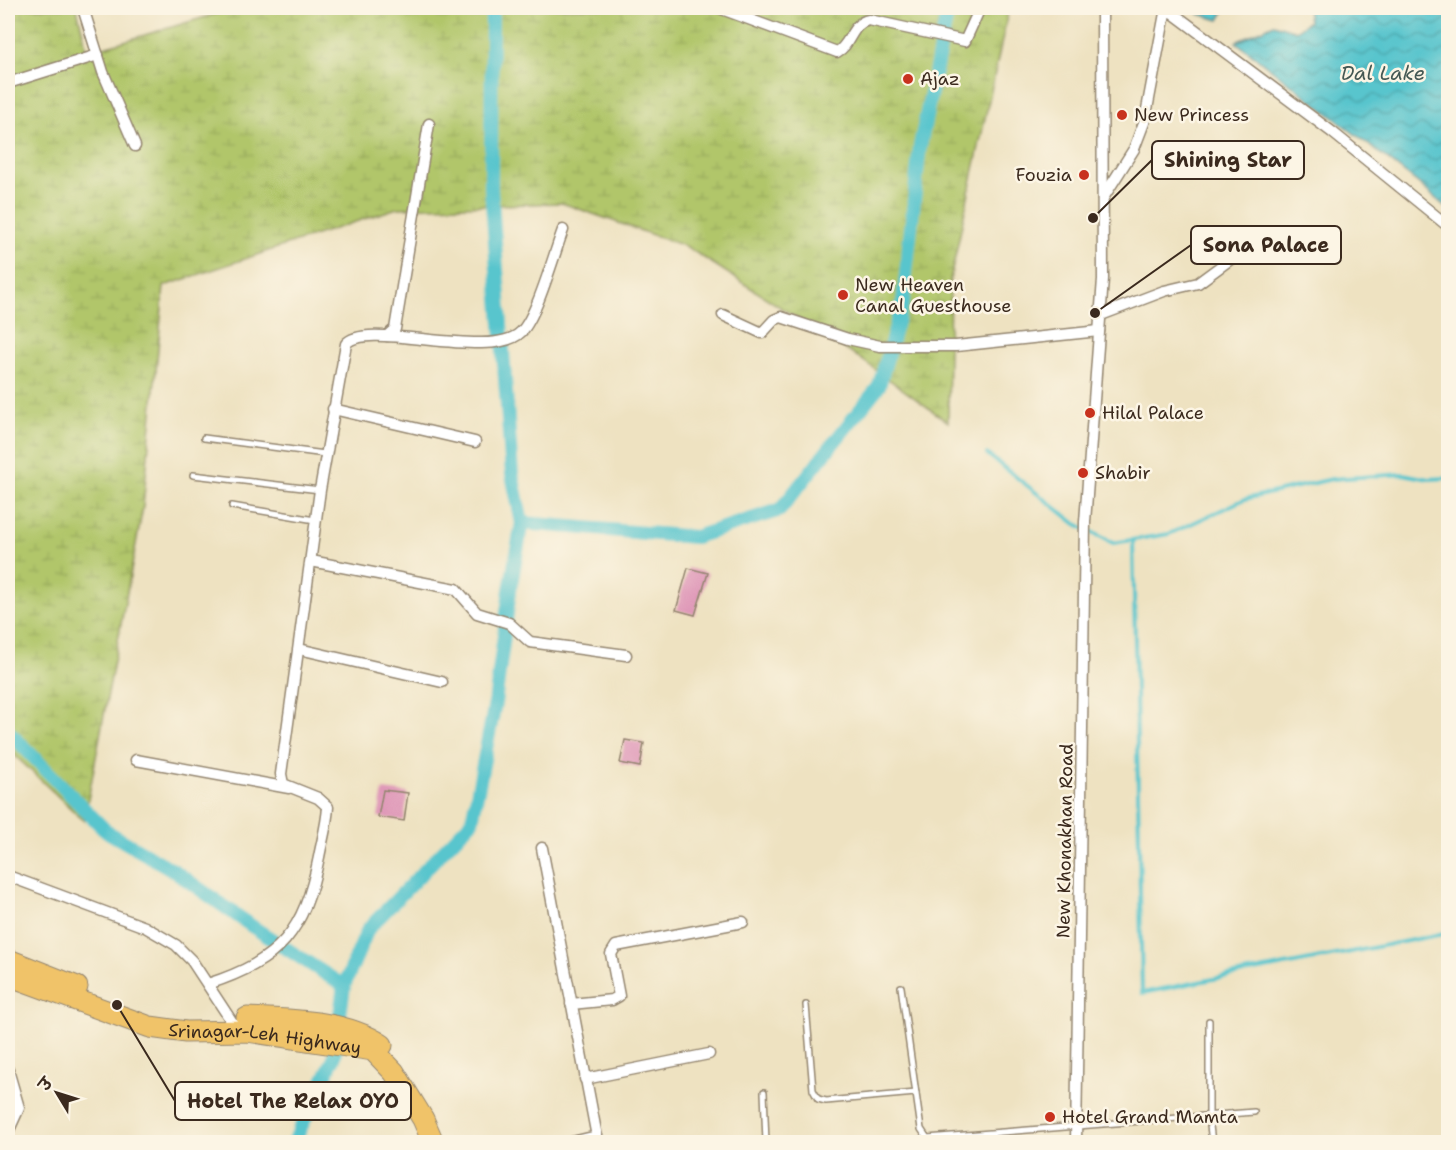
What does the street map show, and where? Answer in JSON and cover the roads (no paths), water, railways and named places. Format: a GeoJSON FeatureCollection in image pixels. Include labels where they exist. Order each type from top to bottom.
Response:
{"type":"FeatureCollection","features":[{"type":"Feature","properties":{"kind":"highway"},"geometry":{"type":"LineString","coordinates":[[8,973],[144,1013],[241,1025]]}},
{"type":"Feature","properties":{"kind":"highway","name":"Srinagar-Leh Highway"},"geometry":{"type":"LineString","coordinates":[[241,1025],[327,1025],[370,1043],[386,1047],[400,1063],[418,1098],[423,1119],[433,1143]]}},
{"type":"Feature","properties":{"kind":"street"},"geometry":{"type":"LineString","coordinates":[[83,8],[98,56],[135,146]]}},
{"type":"Feature","properties":{"kind":"street"},"geometry":{"type":"LineString","coordinates":[[719,8],[832,52],[841,51],[856,27],[865,21],[965,41],[980,8]]}},
{"type":"Feature","properties":{"kind":"street","name":"New Khonakhan Road"},"geometry":{"type":"LineString","coordinates":[[1076,1143],[1085,522],[1101,315],[1102,8]]}},
{"type":"Feature","properties":{"kind":"street"},"geometry":{"type":"LineString","coordinates":[[1102,198],[1134,149],[1145,120],[1166,8],[1332,132],[1449,226]]}},
{"type":"Feature","properties":{"kind":"street"},"geometry":{"type":"LineString","coordinates":[[8,83],[98,56]]}},
{"type":"Feature","properties":{"kind":"street"},"geometry":{"type":"LineString","coordinates":[[387,336],[395,329],[429,124]]}},
{"type":"Feature","properties":{"kind":"street"},"geometry":{"type":"LineString","coordinates":[[289,788],[283,784],[281,774],[315,520],[346,344],[353,338],[387,336],[500,344],[515,337],[529,320],[563,230]]}},
{"type":"Feature","properties":{"kind":"street"},"geometry":{"type":"LineString","coordinates":[[1101,315],[1164,291],[1198,283],[1247,247]]}},
{"type":"Feature","properties":{"kind":"street"},"geometry":{"type":"LineString","coordinates":[[723,315],[762,333],[774,320],[781,317],[854,341],[880,346],[956,346],[1099,331]]}},
{"type":"Feature","properties":{"kind":"street"},"geometry":{"type":"LineString","coordinates":[[333,409],[475,442]]}},
{"type":"Feature","properties":{"kind":"street"},"geometry":{"type":"LineString","coordinates":[[311,561],[456,589],[477,613],[509,623],[526,639],[537,644],[626,655]]}},
{"type":"Feature","properties":{"kind":"street"},"geometry":{"type":"LineString","coordinates":[[299,649],[442,682]]}},
{"type":"Feature","properties":{"kind":"street"},"geometry":{"type":"LineString","coordinates":[[135,760],[289,788],[318,798],[328,807],[311,894],[303,916],[270,956],[236,975],[208,984]]}},
{"type":"Feature","properties":{"kind":"street"},"geometry":{"type":"LineString","coordinates":[[542,848],[598,1139],[572,1143]]}},
{"type":"Feature","properties":{"kind":"street"},"geometry":{"type":"LineString","coordinates":[[8,876],[145,927],[176,945],[241,1025]]}},
{"type":"Feature","properties":{"kind":"street"},"geometry":{"type":"LineString","coordinates":[[571,1004],[612,1000],[619,996],[611,954],[616,946],[743,922]]}},
{"type":"Feature","properties":{"kind":"street"},"geometry":{"type":"LineString","coordinates":[[585,1079],[709,1054]]}},
{"type":"Feature","properties":{"kind":"street"},"geometry":{"type":"LineString","coordinates":[[8,1070],[19,1108],[8,1132]]}},
{"type":"Feature","properties":{"kind":"lane"},"geometry":{"type":"LineString","coordinates":[[204,438],[325,454]]}},
{"type":"Feature","properties":{"kind":"lane"},"geometry":{"type":"LineString","coordinates":[[193,475],[320,490]]}},
{"type":"Feature","properties":{"kind":"lane"},"geometry":{"type":"LineString","coordinates":[[232,506],[315,520]]}},
{"type":"Feature","properties":{"kind":"lane"},"geometry":{"type":"LineString","coordinates":[[901,987],[921,1129],[927,1138],[1209,1118],[1254,1112]]}},
{"type":"Feature","properties":{"kind":"lane"},"geometry":{"type":"LineString","coordinates":[[806,1005],[813,1090],[818,1100],[916,1093]]}},
{"type":"Feature","properties":{"kind":"lane"},"geometry":{"type":"LineString","coordinates":[[1209,1021],[1209,1118],[1212,1143]]}},
{"type":"Feature","properties":{"kind":"lane"},"geometry":{"type":"LineString","coordinates":[[764,1092],[766,1143]]}},
{"type":"Feature","properties":{"kind":"water"},"geometry":{"type":"Polygon","coordinates":[[[1196,8],[1226,8],[1219,20],[1199,14],[1196,8]]]}},
{"type":"Feature","properties":{"kind":"water","name":"Dal Lake"},"geometry":{"type":"Polygon","coordinates":[[[1307,8],[1448,8],[1448,209],[1418,183],[1236,42],[1274,24],[1296,31],[1309,21],[1307,8]]]}},
{"type":"Feature","properties":{"kind":"waterway"},"geometry":{"type":"LineString","coordinates":[[294,1142],[334,1058],[344,986],[368,929],[472,821],[495,703],[510,590],[522,523],[512,474],[491,188],[492,8]]}},
{"type":"Feature","properties":{"kind":"waterway"},"geometry":{"type":"LineString","coordinates":[[522,523],[695,537],[780,510],[879,386],[903,301],[920,146],[946,19],[953,8]]}},
{"type":"Feature","properties":{"kind":"waterway"},"geometry":{"type":"LineString","coordinates":[[987,454],[1076,524],[1113,543],[1169,534],[1245,499],[1332,479],[1403,474],[1429,479],[1448,478]]}},
{"type":"Feature","properties":{"kind":"waterway"},"geometry":{"type":"LineString","coordinates":[[1133,541],[1142,993],[1448,933]]}},
{"type":"Feature","properties":{"kind":"waterway"},"geometry":{"type":"LineString","coordinates":[[8,731],[106,831],[173,870],[253,927],[344,986]]}},
{"type":"Feature","properties":{"kind":"place","name":"Ajaz"},"geometry":{"type":"Point","coordinates":[908,79]}},
{"type":"Feature","properties":{"kind":"place","name":"New Princess"},"geometry":{"type":"Point","coordinates":[1122,115]}},
{"type":"Feature","properties":{"kind":"place","name":"Fouzia"},"geometry":{"type":"Point","coordinates":[1084,175]}},
{"type":"Feature","properties":{"kind":"place","name":"Shining Star"},"geometry":{"type":"Point","coordinates":[1093,218]}},
{"type":"Feature","properties":{"kind":"place","name":"New Heaven Canal Guesthouse"},"geometry":{"type":"Point","coordinates":[843,295]}},
{"type":"Feature","properties":{"kind":"place","name":"Sona Palace"},"geometry":{"type":"Point","coordinates":[1095,313]}},
{"type":"Feature","properties":{"kind":"place","name":"Hilal Palace"},"geometry":{"type":"Point","coordinates":[1090,413]}},
{"type":"Feature","properties":{"kind":"place","name":"Shabir"},"geometry":{"type":"Point","coordinates":[1083,473]}},
{"type":"Feature","properties":{"kind":"place","name":"Hotel The Relax OYO"},"geometry":{"type":"Point","coordinates":[117,1005]}},
{"type":"Feature","properties":{"kind":"place","name":"Hotel Grand Mamta"},"geometry":{"type":"Point","coordinates":[1050,1117]}}]}
